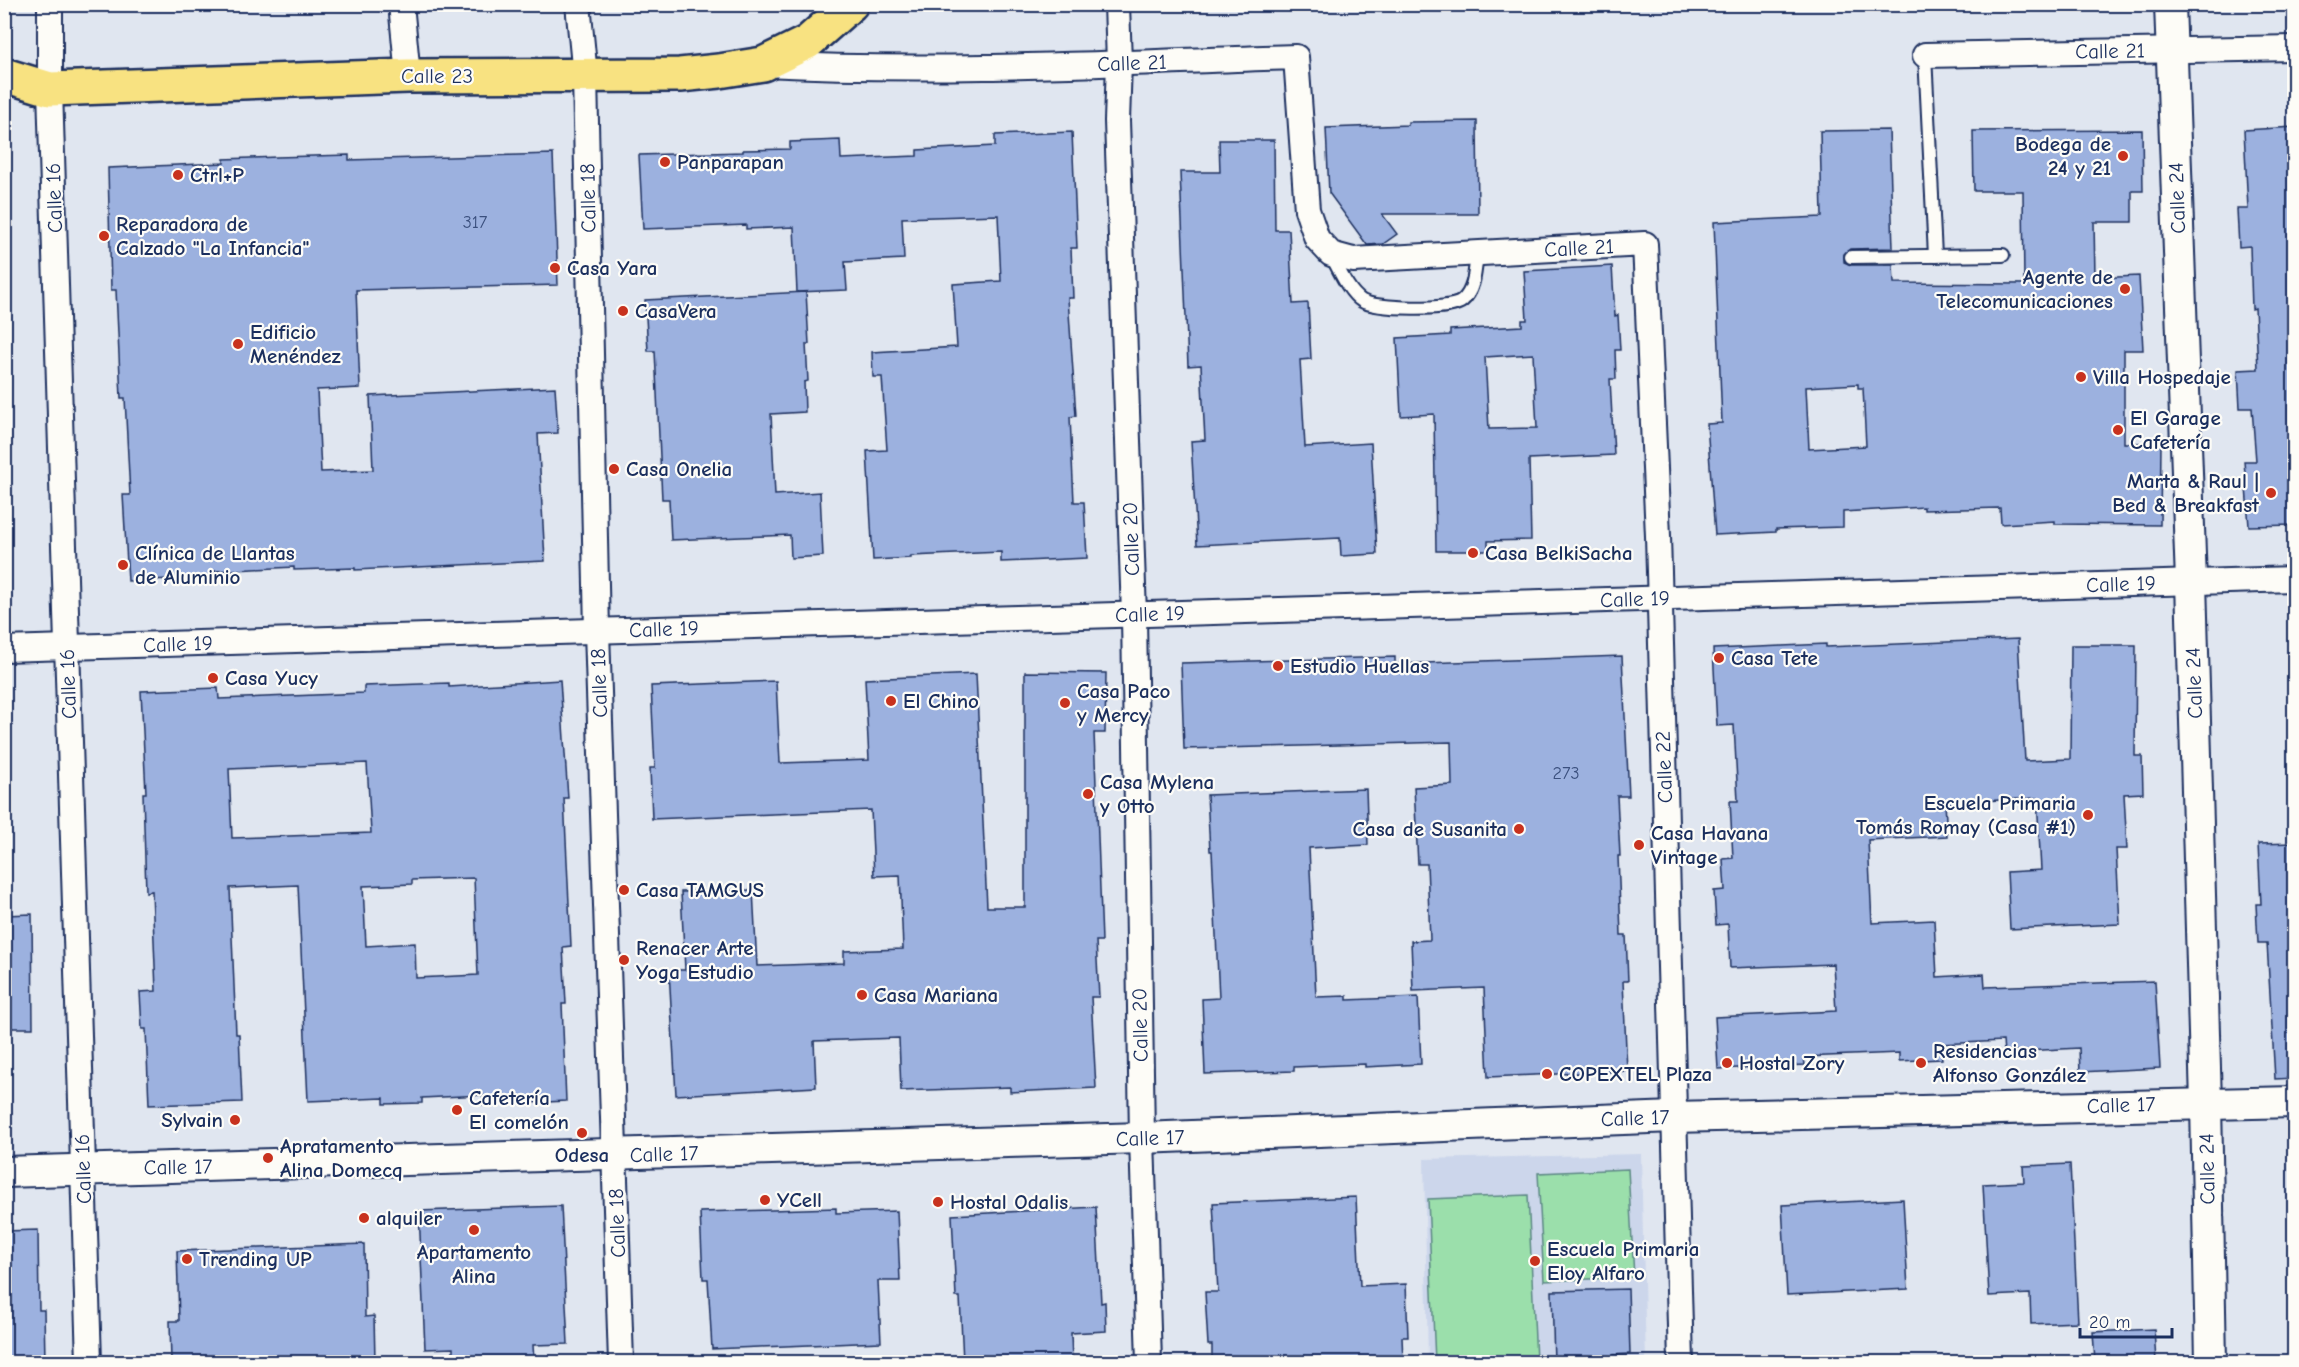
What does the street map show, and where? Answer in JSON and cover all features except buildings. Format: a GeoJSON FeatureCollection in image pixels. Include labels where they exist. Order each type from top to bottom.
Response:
{"type":"FeatureCollection","features":[{"type":"Feature","properties":{"kind":"main road","name":"Calle 23"},"geometry":{"type":"LineString","coordinates":[[4,75],[50,89],[408,76],[680,75],[763,64],[808,42],[851,4]]}},
{"type":"Feature","properties":{"kind":"street","name":"Calle 16"},"geometry":{"type":"LineString","coordinates":[[50,4],[50,89],[88,1362]]}},
{"type":"Feature","properties":{"kind":"street"},"geometry":{"type":"LineString","coordinates":[[401,4],[408,76]]}},
{"type":"Feature","properties":{"kind":"street","name":"Calle 18"},"geometry":{"type":"LineString","coordinates":[[578,4],[585,76],[597,631],[621,1362]]}},
{"type":"Feature","properties":{"kind":"street","name":"Calle 20"},"geometry":{"type":"LineString","coordinates":[[1117,4],[1119,63],[1117,133],[1134,615],[1142,1138],[1149,1362]]}},
{"type":"Feature","properties":{"kind":"street","name":"Calle 24"},"geometry":{"type":"LineString","coordinates":[[2170,4],[2191,582],[2211,1362]]}},
{"type":"Feature","properties":{"kind":"street","name":"Calle 21"},"geometry":{"type":"LineString","coordinates":[[1925,55],[2295,48]]}},
{"type":"Feature","properties":{"kind":"street","name":"Calle 21"},"geometry":{"type":"LineString","coordinates":[[763,64],[855,69],[1296,57],[1307,210],[1317,239],[1331,254],[1353,260],[1645,244]]}},
{"type":"Feature","properties":{"kind":"street"},"geometry":{"type":"LineString","coordinates":[[4,91],[50,89]]}},
{"type":"Feature","properties":{"kind":"street","name":"Calle 22"},"geometry":{"type":"LineString","coordinates":[[1645,244],[1653,410],[1681,1362]]}},
{"type":"Feature","properties":{"kind":"street","name":"Calle 19"},"geometry":{"type":"LineString","coordinates":[[4,649],[2295,579]]}},
{"type":"Feature","properties":{"kind":"street","name":"Calle 17"},"geometry":{"type":"LineString","coordinates":[[4,1172],[1142,1138],[1674,1116],[2206,1102],[2295,1102]]}},
{"type":"Feature","properties":{"kind":"lane"},"geometry":{"type":"LineString","coordinates":[[1925,55],[1935,256]]}},
{"type":"Feature","properties":{"kind":"lane","name":"Calle 21"},"geometry":{"type":"LineString","coordinates":[[1331,254],[1350,289],[1361,300],[1375,306],[1448,306],[1461,302],[1471,291],[1477,254]]}},
{"type":"Feature","properties":{"kind":"lane"},"geometry":{"type":"LineString","coordinates":[[1851,257],[2002,255]]}},
{"type":"Feature","properties":{"kind":"shaded area","name":"Escuela Primaria Eloy Alfaro"},"geometry":{"type":"Polygon","coordinates":[[[1641,1154],[1646,1362],[1428,1362],[1424,1159],[1641,1154]]]}},
{"type":"Feature","properties":{"kind":"green space"},"geometry":{"type":"Polygon","coordinates":[[[1628,1169],[1634,1277],[1544,1281],[1538,1173],[1628,1169]]]}},
{"type":"Feature","properties":{"kind":"green space"},"geometry":{"type":"Polygon","coordinates":[[[1528,1195],[1536,1360],[1435,1362],[1428,1199],[1528,1195]]]}},
{"type":"Feature","properties":{"kind":"place","name":"Bodega de 24 y 21"},"geometry":{"type":"Point","coordinates":[2123,156]}},
{"type":"Feature","properties":{"kind":"place","name":"Panparapan"},"geometry":{"type":"Point","coordinates":[665,162]}},
{"type":"Feature","properties":{"kind":"place","name":"Ctrl+P"},"geometry":{"type":"Point","coordinates":[178,175]}},
{"type":"Feature","properties":{"kind":"place","name":"Reparadora de Calzado \"La Infancia\""},"geometry":{"type":"Point","coordinates":[104,236]}},
{"type":"Feature","properties":{"kind":"place","name":"Casa Yara"},"geometry":{"type":"Point","coordinates":[555,268]}},
{"type":"Feature","properties":{"kind":"place","name":"Agente de Telecomunicaciones"},"geometry":{"type":"Point","coordinates":[2125,289]}},
{"type":"Feature","properties":{"kind":"place","name":"CasaVera"},"geometry":{"type":"Point","coordinates":[623,311]}},
{"type":"Feature","properties":{"kind":"place","name":"Edificio Menéndez"},"geometry":{"type":"Point","coordinates":[238,344]}},
{"type":"Feature","properties":{"kind":"place","name":"Villa Hospedaje"},"geometry":{"type":"Point","coordinates":[2081,377]}},
{"type":"Feature","properties":{"kind":"place","name":"El Garage Cafetería"},"geometry":{"type":"Point","coordinates":[2118,430]}},
{"type":"Feature","properties":{"kind":"place","name":"Casa Onelia"},"geometry":{"type":"Point","coordinates":[614,469]}},
{"type":"Feature","properties":{"kind":"place","name":"Marta & Raul | Bed & Breakfast"},"geometry":{"type":"Point","coordinates":[2271,493]}},
{"type":"Feature","properties":{"kind":"place","name":"Casa BelkiSacha"},"geometry":{"type":"Point","coordinates":[1473,553]}},
{"type":"Feature","properties":{"kind":"place","name":"Clínica de Llantas de Aluminio"},"geometry":{"type":"Point","coordinates":[123,565]}},
{"type":"Feature","properties":{"kind":"place","name":"Casa Tete"},"geometry":{"type":"Point","coordinates":[1719,658]}},
{"type":"Feature","properties":{"kind":"place","name":"Estudio Huellas"},"geometry":{"type":"Point","coordinates":[1278,666]}},
{"type":"Feature","properties":{"kind":"place","name":"Casa Yucy"},"geometry":{"type":"Point","coordinates":[213,678]}},
{"type":"Feature","properties":{"kind":"place","name":"El Chino"},"geometry":{"type":"Point","coordinates":[891,701]}},
{"type":"Feature","properties":{"kind":"place","name":"Casa Paco y Mercy"},"geometry":{"type":"Point","coordinates":[1065,703]}},
{"type":"Feature","properties":{"kind":"place","name":"Casa Mylena y Otto"},"geometry":{"type":"Point","coordinates":[1088,794]}},
{"type":"Feature","properties":{"kind":"place","name":"Escuela Primaria Tomás Romay (Casa #1)"},"geometry":{"type":"Point","coordinates":[2088,815]}},
{"type":"Feature","properties":{"kind":"place","name":"Casa de Susanita"},"geometry":{"type":"Point","coordinates":[1519,829]}},
{"type":"Feature","properties":{"kind":"place","name":"Casa Havana Vintage"},"geometry":{"type":"Point","coordinates":[1639,845]}},
{"type":"Feature","properties":{"kind":"place","name":"Casa TAMGUS"},"geometry":{"type":"Point","coordinates":[624,890]}},
{"type":"Feature","properties":{"kind":"place","name":"Renacer Arte Yoga Estudio"},"geometry":{"type":"Point","coordinates":[624,960]}},
{"type":"Feature","properties":{"kind":"place","name":"Casa Mariana"},"geometry":{"type":"Point","coordinates":[862,995]}},
{"type":"Feature","properties":{"kind":"place","name":"Hostal Zory"},"geometry":{"type":"Point","coordinates":[1727,1063]}},
{"type":"Feature","properties":{"kind":"place","name":"Residencias Alfonso González"},"geometry":{"type":"Point","coordinates":[1921,1063]}},
{"type":"Feature","properties":{"kind":"place","name":"COPEXTEL Plaza"},"geometry":{"type":"Point","coordinates":[1547,1074]}},
{"type":"Feature","properties":{"kind":"place","name":"Cafetería El comelón"},"geometry":{"type":"Point","coordinates":[457,1110]}},
{"type":"Feature","properties":{"kind":"place","name":"Sylvain"},"geometry":{"type":"Point","coordinates":[235,1120]}},
{"type":"Feature","properties":{"kind":"place","name":"Odesa"},"geometry":{"type":"Point","coordinates":[582,1133]}},
{"type":"Feature","properties":{"kind":"place","name":"Apratamento Alina Domecq"},"geometry":{"type":"Point","coordinates":[268,1158]}},
{"type":"Feature","properties":{"kind":"place","name":"YCell"},"geometry":{"type":"Point","coordinates":[765,1200]}},
{"type":"Feature","properties":{"kind":"place","name":"Hostal Odalis"},"geometry":{"type":"Point","coordinates":[938,1202]}},
{"type":"Feature","properties":{"kind":"place","name":"alquiler"},"geometry":{"type":"Point","coordinates":[364,1218]}},
{"type":"Feature","properties":{"kind":"place","name":"Apartamento Alina"},"geometry":{"type":"Point","coordinates":[474,1230]}},
{"type":"Feature","properties":{"kind":"place","name":"Trending UP"},"geometry":{"type":"Point","coordinates":[187,1259]}},
{"type":"Feature","properties":{"kind":"place","name":"Escuela Primaria Eloy Alfaro"},"geometry":{"type":"Point","coordinates":[1535,1261]}}]}
